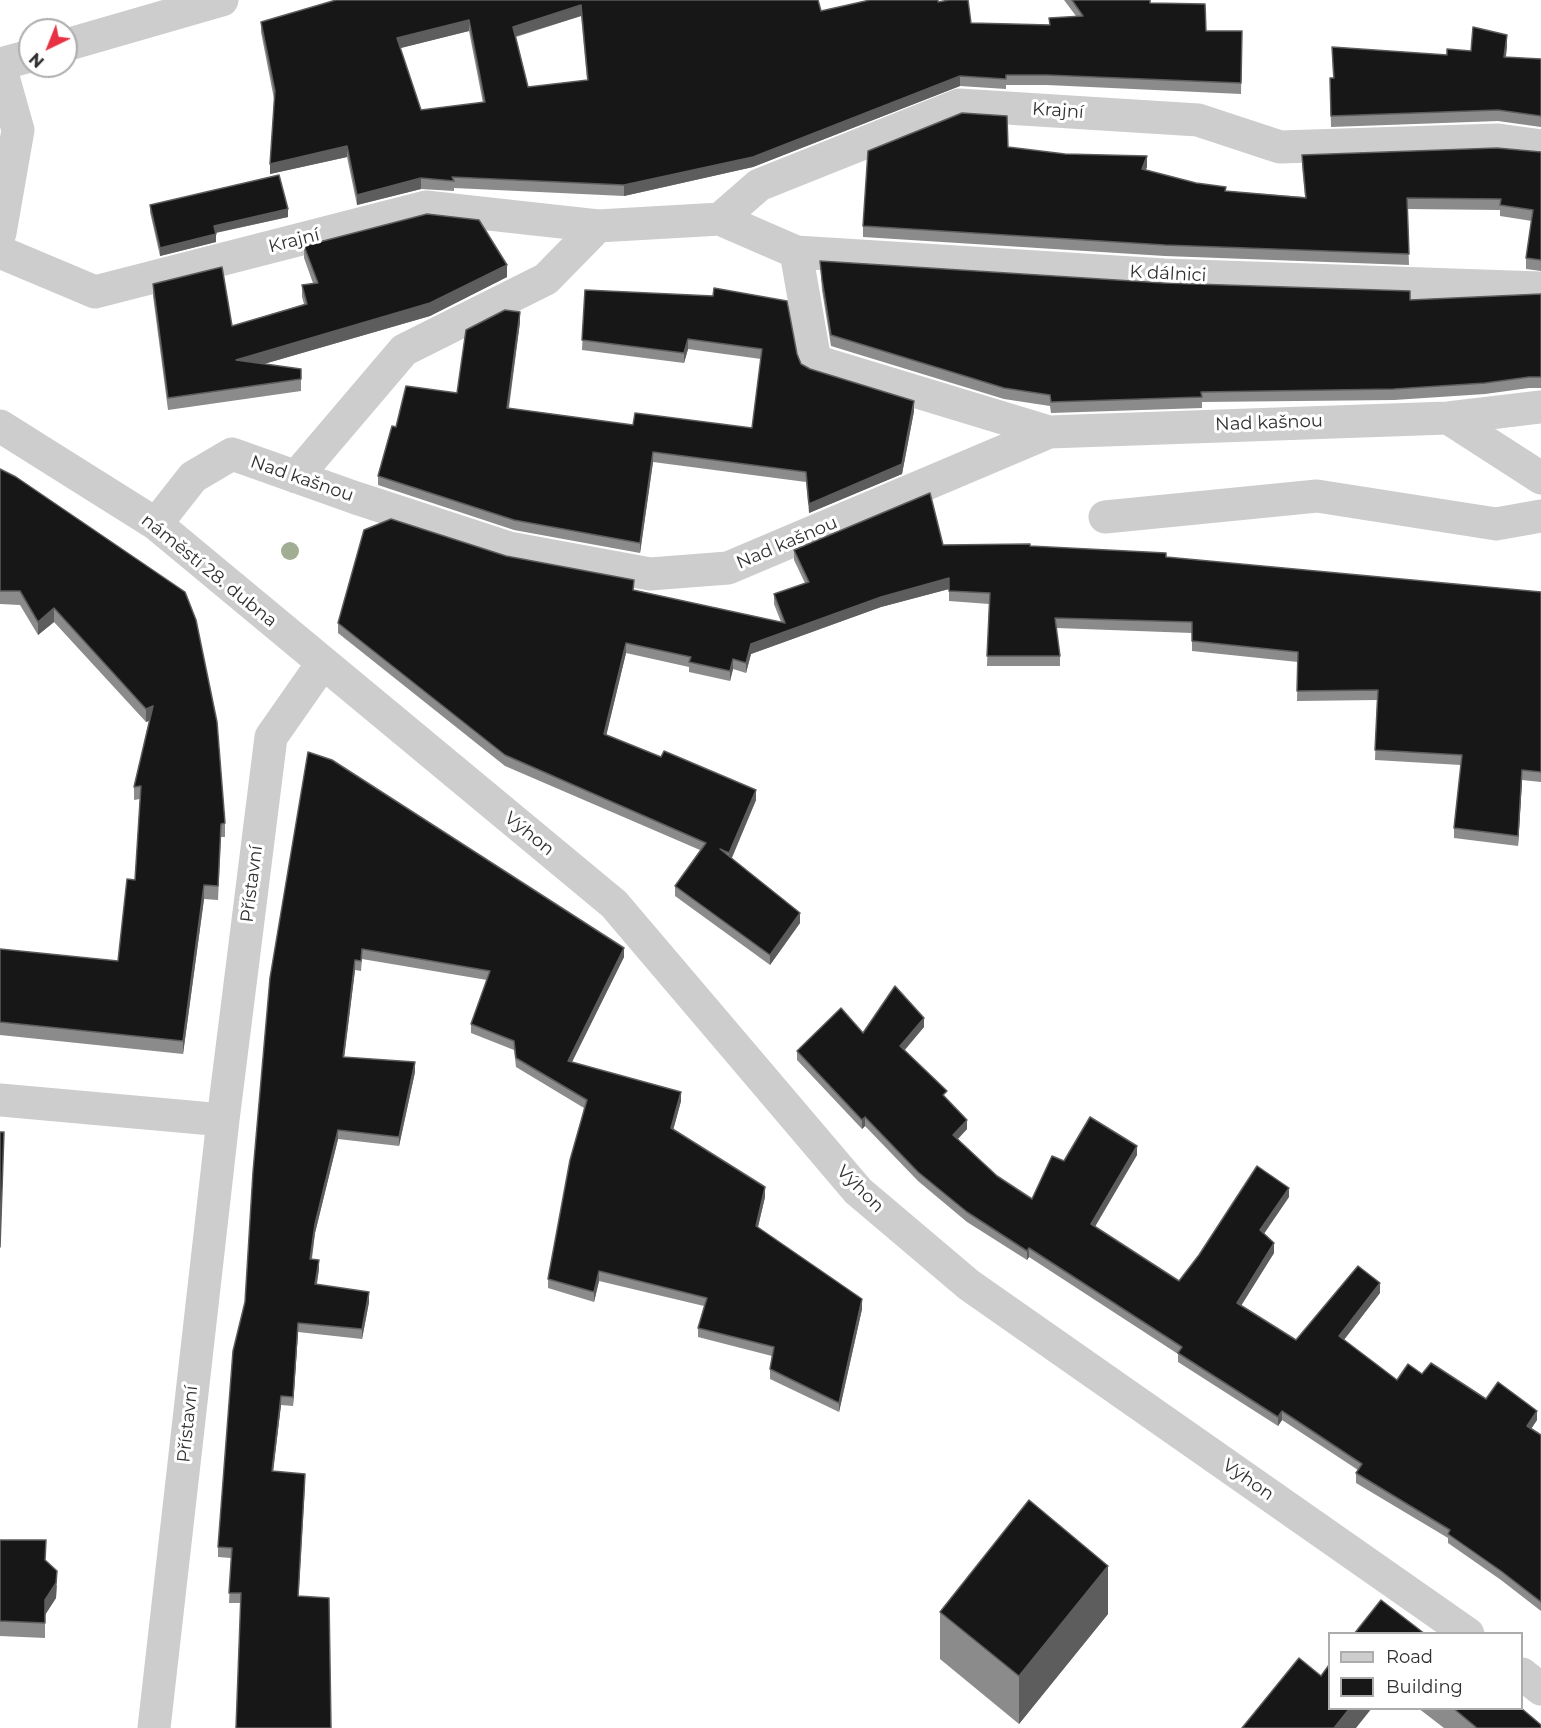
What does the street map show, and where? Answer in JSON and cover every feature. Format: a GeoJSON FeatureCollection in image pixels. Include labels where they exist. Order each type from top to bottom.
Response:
{"type":"FeatureCollection","features":[{"type":"Feature","properties":{"kind":"street"},"geometry":{"type":"LineString","coordinates":[[78,42],[222,0]]}},
{"type":"Feature","properties":{"kind":"street"},"geometry":{"type":"LineString","coordinates":[[0,234],[18,130],[0,65],[18,60]]}},
{"type":"Feature","properties":{"kind":"street","name":"Krajní"},"geometry":{"type":"LineString","coordinates":[[0,252],[95,292],[426,207],[598,226],[720,219],[759,185],[959,105],[1198,120],[1280,147],[1498,140],[1541,146]]}},
{"type":"Feature","properties":{"kind":"street","name":"K dálnici"},"geometry":{"type":"LineString","coordinates":[[720,219],[796,252],[1164,275],[1541,288]]}},
{"type":"Feature","properties":{"kind":"street"},"geometry":{"type":"LineString","coordinates":[[296,477],[404,350],[546,279],[598,226]]}},
{"type":"Feature","properties":{"kind":"street"},"geometry":{"type":"LineString","coordinates":[[796,252],[815,361],[1049,432]]}},
{"type":"Feature","properties":{"kind":"street","name":"Nad kašnou"},"geometry":{"type":"LineString","coordinates":[[156,524],[193,477],[232,454],[509,548],[650,574],[728,568],[1049,432],[1448,418],[1541,407]]}},
{"type":"Feature","properties":{"kind":"street"},"geometry":{"type":"LineString","coordinates":[[1448,418],[1541,478]]}},
{"type":"Feature","properties":{"kind":"street","name":"náměstí 28. dubna"},"geometry":{"type":"LineString","coordinates":[[0,426],[156,524],[322,664]]}},
{"type":"Feature","properties":{"kind":"street"},"geometry":{"type":"LineString","coordinates":[[1105,517],[1317,496],[1496,524],[1541,516]]}},
{"type":"Feature","properties":{"kind":"street","name":"Přístavní"},"geometry":{"type":"LineString","coordinates":[[154,1728],[223,1120],[271,737],[322,664]]}},
{"type":"Feature","properties":{"kind":"street","name":"Výhon"},"geometry":{"type":"LineString","coordinates":[[322,664],[614,904],[858,1191],[969,1286],[1465,1632]]}},
{"type":"Feature","properties":{"kind":"street"},"geometry":{"type":"LineString","coordinates":[[0,1100],[223,1120]]}},
{"type":"Feature","properties":{"kind":"street"},"geometry":{"type":"LineString","coordinates":[[1523,1676],[1541,1689]]}},
{"type":"Feature","properties":{"kind":"building"},"geometry":{"type":"Polygon","coordinates":[[[336,0],[818,0],[821,11],[870,0],[938,0],[938,2],[968,0],[971,23],[1050,25],[1049,18],[1083,16],[1072,0],[1150,0],[1150,3],[1205,4],[1206,31],[1242,31],[1241,83],[1047,75],[1006,75],[1006,79],[960,76],[753,157],[624,185],[452,177],[454,181],[421,178],[357,195],[347,146],[270,164],[275,91],[261,22],[336,0]],[[581,5],[513,27],[528,87],[588,80],[581,5]],[[469,20],[397,38],[421,110],[485,102],[469,20]]]}},
{"type":"Feature","properties":{"kind":"building"},"geometry":{"type":"Polygon","coordinates":[[[1473,27],[1507,35],[1504,57],[1541,59],[1541,116],[1498,110],[1331,116],[1330,78],[1334,78],[1332,47],[1447,55],[1447,49],[1471,51],[1473,27]]]}},
{"type":"Feature","properties":{"kind":"building"},"geometry":{"type":"Polygon","coordinates":[[[962,113],[1007,116],[1008,147],[1065,154],[1147,156],[1142,169],[1196,183],[1226,187],[1225,191],[1306,198],[1302,155],[1497,148],[1541,152],[1541,260],[1526,258],[1533,210],[1500,205],[1501,199],[1407,198],[1409,254],[1165,245],[863,226],[868,151],[962,113]]]}},
{"type":"Feature","properties":{"kind":"building"},"geometry":{"type":"Polygon","coordinates":[[[279,175],[288,209],[214,226],[216,234],[160,248],[150,205],[279,175]]]}},
{"type":"Feature","properties":{"kind":"building"},"geometry":{"type":"Polygon","coordinates":[[[427,214],[479,220],[507,265],[430,303],[236,360],[301,369],[301,379],[168,398],[153,284],[222,267],[232,326],[307,304],[302,285],[318,283],[304,246],[427,214]]]}},
{"type":"Feature","properties":{"kind":"building"},"geometry":{"type":"Polygon","coordinates":[[[820,261],[1163,283],[1410,291],[1410,300],[1541,294],[1541,377],[1394,389],[1201,392],[1202,397],[1051,402],[1050,395],[1004,388],[831,335],[820,261]]]}},
{"type":"Feature","properties":{"kind":"building"},"geometry":{"type":"Polygon","coordinates":[[[714,288],[787,301],[801,364],[810,369],[914,401],[902,464],[809,504],[806,472],[653,452],[640,543],[514,520],[378,476],[392,426],[396,427],[406,386],[457,393],[466,330],[505,310],[520,312],[507,408],[633,425],[635,413],[752,428],[762,349],[688,339],[684,353],[582,340],[585,290],[713,296],[714,288]]]}},
{"type":"Feature","properties":{"kind":"building"},"geometry":{"type":"Polygon","coordinates":[[[0,469],[16,477],[185,592],[196,620],[217,722],[225,823],[221,824],[218,886],[204,885],[183,1041],[0,1022],[0,949],[118,961],[127,879],[135,880],[141,786],[134,787],[153,706],[146,709],[54,608],[38,622],[20,591],[0,591],[0,469]]]}},
{"type":"Feature","properties":{"kind":"building"},"geometry":{"type":"Polygon","coordinates":[[[930,493],[943,545],[1030,544],[1030,546],[1166,553],[1166,557],[1541,592],[1541,772],[1522,770],[1518,836],[1454,828],[1462,755],[1375,750],[1378,690],[1297,691],[1298,652],[1192,641],[1192,622],[1055,618],[1060,656],[987,656],[990,593],[949,591],[949,578],[881,597],[751,644],[746,663],[733,659],[730,671],[689,662],[691,657],[626,643],[604,734],[661,757],[664,751],[756,790],[729,853],[720,849],[800,913],[770,955],[675,886],[706,843],[505,755],[338,623],[364,530],[391,519],[506,556],[634,580],[633,590],[785,623],[774,594],[809,582],[794,550],[930,493]]]}},
{"type":"Feature","properties":{"kind":"building"},"geometry":{"type":"Polygon","coordinates":[[[308,752],[332,760],[624,948],[568,1061],[681,1092],[671,1128],[765,1187],[756,1226],[862,1299],[839,1403],[770,1369],[774,1347],[698,1328],[707,1298],[599,1271],[594,1292],[548,1279],[570,1160],[587,1100],[516,1058],[514,1041],[471,1024],[490,971],[362,949],[361,961],[355,960],[343,1057],[415,1062],[399,1137],[338,1130],[315,1224],[310,1259],[319,1260],[315,1284],[369,1292],[362,1329],[298,1323],[293,1397],[281,1396],[272,1471],[305,1474],[298,1596],[329,1598],[331,1728],[236,1728],[241,1593],[229,1593],[232,1548],[218,1547],[233,1351],[245,1302],[253,1172],[270,978],[308,752]]]}},
{"type":"Feature","properties":{"kind":"building"},"geometry":{"type":"Polygon","coordinates":[[[895,986],[924,1018],[900,1046],[947,1091],[943,1095],[967,1120],[953,1135],[997,1176],[1032,1199],[1052,1156],[1064,1161],[1090,1117],[1137,1146],[1091,1224],[1179,1281],[1199,1255],[1257,1166],[1289,1188],[1260,1230],[1274,1243],[1237,1303],[1296,1340],[1358,1266],[1380,1283],[1339,1336],[1397,1380],[1408,1364],[1422,1374],[1431,1363],[1486,1399],[1498,1382],[1537,1411],[1527,1426],[1541,1435],[1541,1602],[1448,1534],[1450,1530],[1356,1473],[1362,1464],[1282,1411],[1278,1417],[1178,1353],[1182,1347],[1029,1248],[1027,1251],[967,1212],[918,1172],[865,1117],[862,1120],[797,1051],[841,1008],[863,1033],[895,986]]]}},
{"type":"Feature","properties":{"kind":"building"},"geometry":{"type":"Polygon","coordinates":[[[0,1132],[4,1132],[0,1247],[0,1132]]]}},
{"type":"Feature","properties":{"kind":"building"},"geometry":{"type":"Polygon","coordinates":[[[1029,1500],[1108,1566],[1019,1676],[940,1612],[1029,1500]]]}},
{"type":"Feature","properties":{"kind":"building"},"geometry":{"type":"Polygon","coordinates":[[[0,1540],[46,1540],[45,1560],[57,1571],[56,1583],[45,1600],[45,1623],[0,1621],[0,1540]]]}},
{"type":"Feature","properties":{"kind":"building"},"geometry":{"type":"Polygon","coordinates":[[[1381,1600],[1422,1632],[1356,1632],[1381,1600]]]}},
{"type":"Feature","properties":{"kind":"building"},"geometry":{"type":"Polygon","coordinates":[[[1299,1658],[1321,1676],[1328,1666],[1328,1710],[1348,1710],[1334,1728],[1242,1728],[1299,1658]]]}},
{"type":"Feature","properties":{"kind":"building"},"geometry":{"type":"Polygon","coordinates":[[[1455,1710],[1523,1710],[1541,1725],[1541,1728],[1477,1728],[1455,1710]]]}}]}
